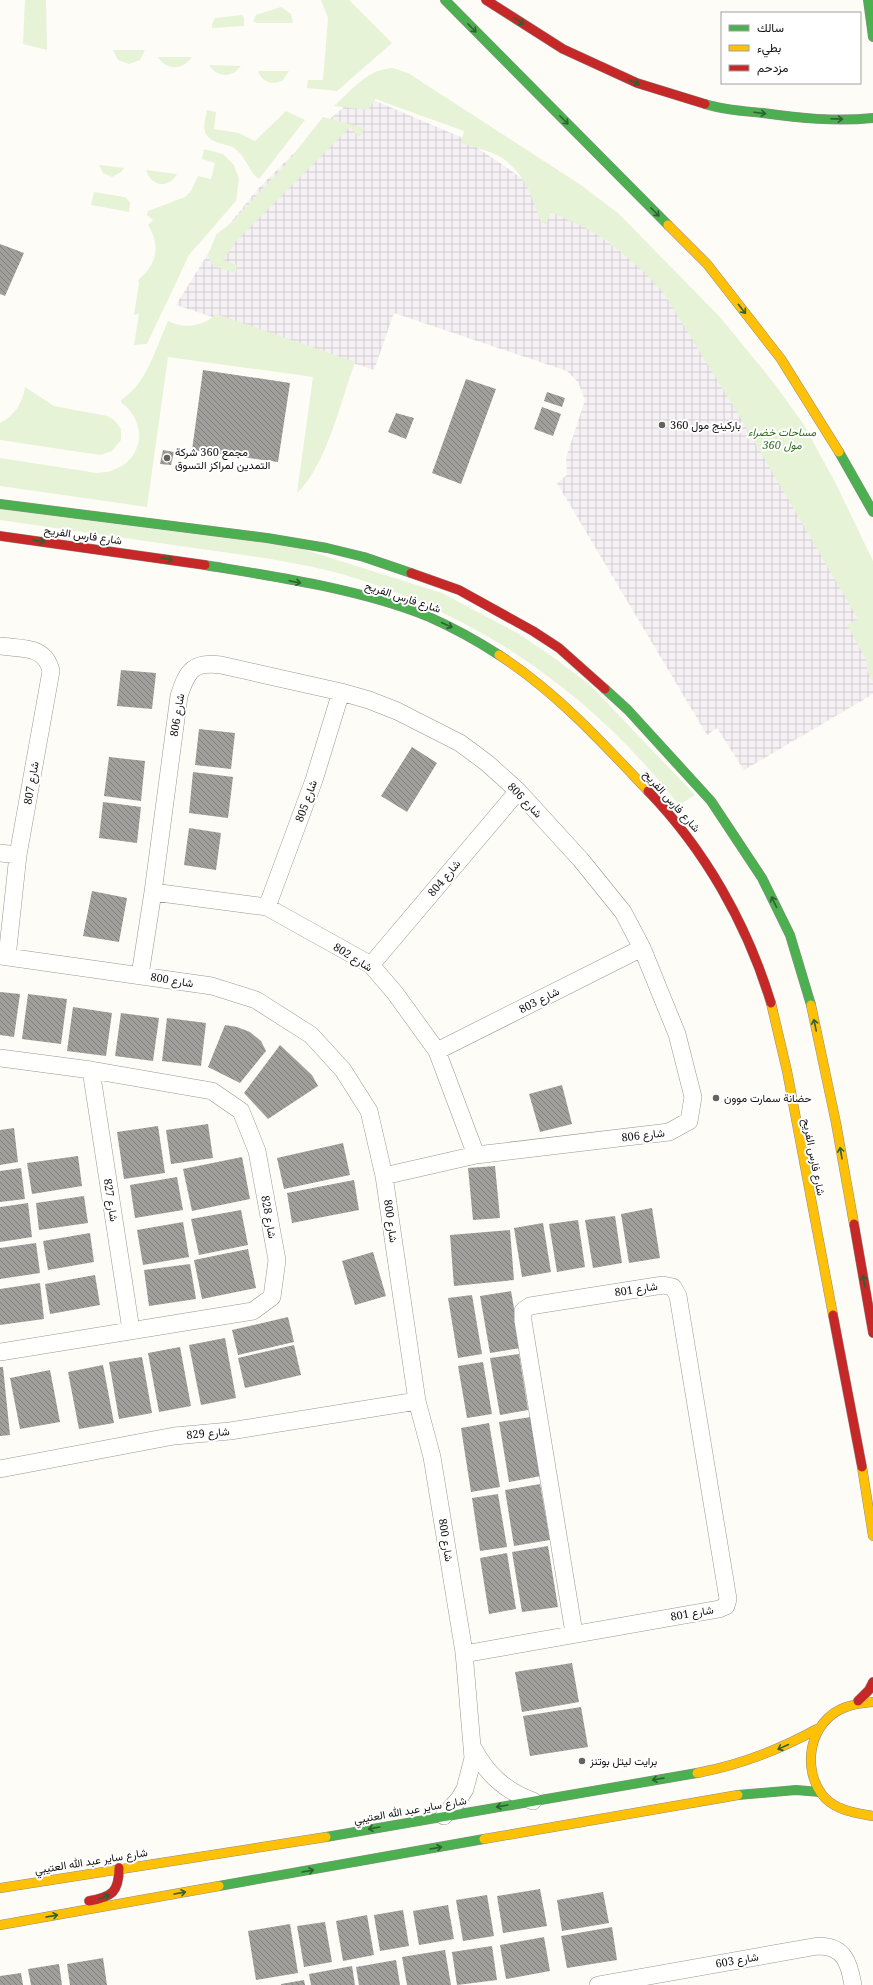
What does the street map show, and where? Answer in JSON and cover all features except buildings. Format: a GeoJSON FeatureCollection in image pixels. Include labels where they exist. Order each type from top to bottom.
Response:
{"type":"FeatureCollection","features":[{"type":"Feature","properties":{"kind":"main road"},"geometry":{"type":"LineString","coordinates":[[445,0],[707,264],[781,359],[831,437],[873,512]]}},
{"type":"Feature","properties":{"kind":"main road"},"geometry":{"type":"LineString","coordinates":[[486,0],[563,49],[637,83],[719,108],[801,118],[852,120],[873,118]]}},
{"type":"Feature","properties":{"kind":"main road"},"geometry":{"type":"LineString","coordinates":[[868,0],[873,37]]}},
{"type":"Feature","properties":{"kind":"main road","name":"شارع فارس الفريح"},"geometry":{"type":"LineString","coordinates":[[0,504],[267,538],[327,548],[364,557],[459,590],[533,631],[559,648],[628,710],[711,801],[762,878],[790,935],[811,1006],[834,1115],[873,1333]]}},
{"type":"Feature","properties":{"kind":"main road","name":"شارع فارس الفريح"},"geometry":{"type":"LineString","coordinates":[[0,536],[257,574],[350,593],[431,617],[450,626],[508,660],[551,695],[592,732],[666,809],[692,840],[709,866],[745,938],[769,999],[784,1054],[798,1135],[867,1492],[873,1536]]}},
{"type":"Feature","properties":{"kind":"main road"},"geometry":{"type":"LineString","coordinates":[[858,1701],[869,1690],[873,1682]]}},
{"type":"Feature","properties":{"kind":"main road"},"geometry":{"type":"LineString","coordinates":[[873,1702],[858,1701],[842,1706],[828,1716],[817,1729],[811,1744],[809,1761],[812,1777],[820,1792],[835,1807],[855,1815],[873,1816]]}},
{"type":"Feature","properties":{"kind":"main road","name":"شارع ساير عبد الله العتيبي"},"geometry":{"type":"LineString","coordinates":[[0,1888],[119,1868],[261,1848],[741,1763],[782,1748],[817,1729]]}},
{"type":"Feature","properties":{"kind":"main road"},"geometry":{"type":"LineString","coordinates":[[0,1925],[747,1793],[796,1790],[820,1792]]}},
{"type":"Feature","properties":{"kind":"main road"},"geometry":{"type":"LineString","coordinates":[[855,1815],[864,1824]]}},
{"type":"Feature","properties":{"kind":"main road"},"geometry":{"type":"LineString","coordinates":[[14,1923],[30,1913],[43,1909],[100,1900],[108,1897],[114,1892],[118,1885],[119,1868]]}},
{"type":"Feature","properties":{"kind":"street","name":"شارع 807"},"geometry":{"type":"LineString","coordinates":[[0,646],[38,651],[46,658],[51,671],[18,855],[4,957]]}},
{"type":"Feature","properties":{"kind":"street","name":"شارع 806"},"geometry":{"type":"LineString","coordinates":[[140,975],[153,892],[179,696],[185,678],[188,674],[201,665],[211,664],[341,692],[369,700],[397,711],[460,743],[487,763],[518,791],[581,860],[622,912],[642,948],[677,1034],[693,1097],[689,1121],[669,1132],[476,1154],[384,1176]]}},
{"type":"Feature","properties":{"kind":"street","name":"شارع 805"},"geometry":{"type":"LineString","coordinates":[[267,907],[314,780],[341,692]]}},
{"type":"Feature","properties":{"kind":"street","name":"شارع 804"},"geometry":{"type":"LineString","coordinates":[[371,965],[518,791]]}},
{"type":"Feature","properties":{"kind":"street"},"geometry":{"type":"LineString","coordinates":[[0,853],[18,855]]}},
{"type":"Feature","properties":{"kind":"street","name":"شارع 802"},"geometry":{"type":"LineString","coordinates":[[153,892],[267,907],[371,965],[395,993],[437,1051],[476,1154]]}},
{"type":"Feature","properties":{"kind":"street","name":"شارع 803"},"geometry":{"type":"LineString","coordinates":[[437,1051],[642,948]]}},
{"type":"Feature","properties":{"kind":"street","name":"شارع 800"},"geometry":{"type":"LineString","coordinates":[[4,957],[212,986],[256,1000],[311,1035],[343,1070],[369,1112],[384,1176],[418,1401],[432,1457],[464,1654],[473,1748],[472,1769],[465,1789],[459,1799],[444,1816]]}},
{"type":"Feature","properties":{"kind":"street","name":"شارع 828"},"geometry":{"type":"LineString","coordinates":[[0,1058],[91,1070],[212,1091],[241,1110],[257,1151],[277,1260],[272,1297],[253,1311],[0,1352]]}},
{"type":"Feature","properties":{"kind":"street","name":"شارع 827"},"geometry":{"type":"LineString","coordinates":[[91,1070],[131,1330]]}},
{"type":"Feature","properties":{"kind":"street","name":"شارع 801"},"geometry":{"type":"LineString","coordinates":[[464,1654],[718,1609],[726,1606],[728,1599],[678,1296],[673,1287],[663,1285],[530,1306],[523,1311],[522,1321],[574,1634]]}},
{"type":"Feature","properties":{"kind":"street","name":"شارع 829"},"geometry":{"type":"LineString","coordinates":[[0,1469],[174,1436],[230,1431],[418,1401]]}},
{"type":"Feature","properties":{"kind":"street","name":"شارع 800"},"geometry":{"type":"LineString","coordinates":[[473,1748],[480,1760],[497,1781],[508,1790],[533,1801]]}},
{"type":"Feature","properties":{"kind":"street","name":"شارع 603"},"geometry":{"type":"LineString","coordinates":[[598,1985],[818,1946],[832,1948],[845,1958],[849,1965],[853,1985]]}},
{"type":"Feature","properties":{"kind":"shaded area","name":"باركينج مول 360"},"geometry":{"type":"Polygon","coordinates":[[[359,94],[463,138],[513,172],[655,277],[768,458],[873,643],[873,694],[744,770],[717,728],[707,735],[557,483],[567,475],[566,458],[585,400],[578,382],[567,371],[394,313],[374,370],[176,305],[216,241],[256,191],[316,131],[359,94]]]}},
{"type":"Feature","properties":{"kind":"green space"},"geometry":{"type":"Polygon","coordinates":[[[25,0],[46,0],[47,50],[23,44],[25,0]]]}},
{"type":"Feature","properties":{"kind":"green space"},"geometry":{"type":"Polygon","coordinates":[[[321,0],[349,0],[392,43],[337,91],[307,88],[308,80],[323,80],[328,18],[321,0]]]}},
{"type":"Feature","properties":{"kind":"green space"},"geometry":{"type":"Polygon","coordinates":[[[281,7],[291,14],[293,23],[257,23],[253,21],[256,15],[281,7]]]}},
{"type":"Feature","properties":{"kind":"green space"},"geometry":{"type":"Polygon","coordinates":[[[242,15],[244,18],[244,26],[212,28],[215,18],[242,15]]]}},
{"type":"Feature","properties":{"kind":"green space"},"geometry":{"type":"Polygon","coordinates":[[[113,50],[145,50],[140,60],[129,64],[118,60],[113,50]]]}},
{"type":"Feature","properties":{"kind":"green space"},"geometry":{"type":"Polygon","coordinates":[[[158,57],[192,57],[180,66],[170,67],[162,62],[158,57]]]}},
{"type":"Feature","properties":{"kind":"green space"},"geometry":{"type":"Polygon","coordinates":[[[209,65],[241,66],[233,73],[225,75],[217,72],[209,65]]]}},
{"type":"Feature","properties":{"kind":"green space","name":"مساحات خضراء 360 مول"},"geometry":{"type":"Polygon","coordinates":[[[393,68],[408,73],[581,185],[618,213],[720,317],[774,383],[804,425],[837,486],[873,561],[873,681],[867,671],[867,661],[847,625],[858,619],[743,422],[663,292],[642,270],[606,240],[584,227],[551,212],[546,224],[541,222],[535,204],[522,178],[510,164],[502,158],[482,149],[461,143],[464,131],[375,99],[368,110],[334,106],[360,81],[375,72],[393,68]]]}},
{"type":"Feature","properties":{"kind":"green space"},"geometry":{"type":"Polygon","coordinates":[[[258,71],[289,71],[283,80],[271,83],[262,78],[258,71]]]}},
{"type":"Feature","properties":{"kind":"green space"},"geometry":{"type":"Polygon","coordinates":[[[207,110],[216,112],[214,129],[239,133],[255,141],[286,111],[305,120],[259,179],[253,173],[242,156],[234,148],[212,140],[206,134],[204,125],[207,110]]]}},
{"type":"Feature","properties":{"kind":"green space"},"geometry":{"type":"Polygon","coordinates":[[[323,117],[365,128],[359,137],[350,127],[237,240],[223,260],[237,265],[236,273],[213,266],[208,255],[216,235],[232,222],[285,165],[323,117]]]}},
{"type":"Feature","properties":{"kind":"green space"},"geometry":{"type":"Polygon","coordinates":[[[204,149],[223,154],[234,165],[239,179],[236,201],[189,255],[147,344],[134,345],[139,314],[134,315],[139,283],[138,280],[153,261],[156,247],[155,240],[148,225],[153,220],[147,215],[148,211],[185,197],[191,191],[198,176],[211,179],[215,163],[202,159],[204,149]]]}},
{"type":"Feature","properties":{"kind":"green space"},"geometry":{"type":"Polygon","coordinates":[[[99,165],[124,168],[121,172],[112,177],[103,173],[99,165]]]}},
{"type":"Feature","properties":{"kind":"green space"},"geometry":{"type":"Polygon","coordinates":[[[146,170],[177,174],[174,179],[169,182],[160,184],[156,183],[148,176],[146,170]]]}},
{"type":"Feature","properties":{"kind":"green space"},"geometry":{"type":"Polygon","coordinates":[[[94,192],[125,197],[130,202],[129,212],[91,205],[94,192]]]}},
{"type":"Feature","properties":{"kind":"green space"},"geometry":{"type":"Polygon","coordinates":[[[216,314],[355,362],[325,449],[308,481],[297,493],[313,377],[168,357],[147,507],[0,486],[0,458],[97,473],[111,471],[123,465],[132,457],[137,447],[139,436],[137,424],[131,412],[121,402],[121,400],[138,385],[144,375],[168,321],[174,324],[187,326],[205,322],[216,314]]]}},
{"type":"Feature","properties":{"kind":"green space"},"geometry":{"type":"Polygon","coordinates":[[[25,387],[54,406],[107,416],[114,420],[121,429],[121,440],[112,451],[100,455],[0,440],[0,423],[14,413],[20,404],[25,387]]]}},
{"type":"Feature","properties":{"kind":"green space"},"geometry":{"type":"Polygon","coordinates":[[[0,502],[293,546],[442,593],[519,634],[589,684],[695,795],[679,805],[646,765],[610,729],[572,695],[531,664],[488,637],[443,613],[397,593],[348,576],[293,563],[0,520],[0,502]]]}},
{"type":"Feature","properties":{"kind":"traffic: fast"},"geometry":{"type":"LineString","coordinates":[[445,0],[668,225]]}},
{"type":"Feature","properties":{"kind":"traffic: fast"},"geometry":{"type":"LineString","coordinates":[[868,0],[873,37]]}},
{"type":"Feature","properties":{"kind":"traffic: fast"},"geometry":{"type":"LineString","coordinates":[[705,104],[719,108],[804,118],[845,120],[873,118]]}},
{"type":"Feature","properties":{"kind":"traffic: fast"},"geometry":{"type":"LineString","coordinates":[[839,452],[873,512]]}},
{"type":"Feature","properties":{"kind":"traffic: fast"},"geometry":{"type":"LineString","coordinates":[[0,504],[267,538],[327,548],[364,557],[411,573]]}},
{"type":"Feature","properties":{"kind":"traffic: fast"},"geometry":{"type":"LineString","coordinates":[[205,565],[318,585],[374,598],[427,616],[473,639],[499,655]]}},
{"type":"Feature","properties":{"kind":"traffic: fast"},"geometry":{"type":"LineString","coordinates":[[605,689],[628,710],[711,801],[762,878],[790,935],[811,1005]]}},
{"type":"Feature","properties":{"kind":"traffic: fast"},"geometry":{"type":"LineString","coordinates":[[326,1837],[697,1773]]}},
{"type":"Feature","properties":{"kind":"traffic: fast"},"geometry":{"type":"LineString","coordinates":[[738,1795],[796,1790],[820,1792]]}},
{"type":"Feature","properties":{"kind":"traffic: fast"},"geometry":{"type":"LineString","coordinates":[[219,1886],[484,1839]]}},
{"type":"Feature","properties":{"kind":"traffic: slow"},"geometry":{"type":"LineString","coordinates":[[668,225],[707,264],[781,359],[839,452]]}},
{"type":"Feature","properties":{"kind":"traffic: slow"},"geometry":{"type":"LineString","coordinates":[[499,655],[520,669],[578,718],[648,791]]}},
{"type":"Feature","properties":{"kind":"traffic: slow"},"geometry":{"type":"LineString","coordinates":[[771,1003],[787,1071],[833,1315]]}},
{"type":"Feature","properties":{"kind":"traffic: slow"},"geometry":{"type":"LineString","coordinates":[[811,1005],[836,1123],[854,1224]]}},
{"type":"Feature","properties":{"kind":"traffic: slow"},"geometry":{"type":"LineString","coordinates":[[862,1467],[873,1536]]}},
{"type":"Feature","properties":{"kind":"traffic: slow"},"geometry":{"type":"LineString","coordinates":[[873,1702],[849,1706],[833,1713],[817,1734],[812,1747],[811,1760],[817,1787],[825,1798],[841,1809],[873,1816]]}},
{"type":"Feature","properties":{"kind":"traffic: slow"},"geometry":{"type":"LineString","coordinates":[[697,1773],[729,1766],[759,1756],[788,1744],[817,1729]]}},
{"type":"Feature","properties":{"kind":"traffic: slow"},"geometry":{"type":"LineString","coordinates":[[484,1839],[738,1795]]}},
{"type":"Feature","properties":{"kind":"traffic: slow"},"geometry":{"type":"LineString","coordinates":[[0,1888],[326,1837]]}},
{"type":"Feature","properties":{"kind":"traffic: slow"},"geometry":{"type":"LineString","coordinates":[[0,1925],[219,1886]]}},
{"type":"Feature","properties":{"kind":"traffic: jam"},"geometry":{"type":"LineString","coordinates":[[486,0],[563,49],[637,83],[705,104]]}},
{"type":"Feature","properties":{"kind":"traffic: jam"},"geometry":{"type":"LineString","coordinates":[[0,536],[205,565]]}},
{"type":"Feature","properties":{"kind":"traffic: jam"},"geometry":{"type":"LineString","coordinates":[[411,573],[459,590],[533,631],[559,648],[605,689]]}},
{"type":"Feature","properties":{"kind":"traffic: jam"},"geometry":{"type":"LineString","coordinates":[[648,791],[688,838],[706,863],[722,890],[750,945],[771,1003]]}},
{"type":"Feature","properties":{"kind":"traffic: jam"},"geometry":{"type":"LineString","coordinates":[[854,1224],[873,1333]]}},
{"type":"Feature","properties":{"kind":"traffic: jam"},"geometry":{"type":"LineString","coordinates":[[833,1315],[862,1467]]}},
{"type":"Feature","properties":{"kind":"traffic: jam"},"geometry":{"type":"LineString","coordinates":[[858,1701],[869,1690],[873,1682]]}},
{"type":"Feature","properties":{"kind":"traffic: jam"},"geometry":{"type":"LineString","coordinates":[[89,1901],[103,1898],[113,1892],[118,1883],[119,1868]]}},
{"type":"Feature","properties":{"kind":"place","name":"باركينج مول 360"},"geometry":{"type":"Point","coordinates":[662,425]}},
{"type":"Feature","properties":{"kind":"place","name":"مجمع 360 شركة التمدين لمراكز التسوق"},"geometry":{"type":"Point","coordinates":[167,458]}},
{"type":"Feature","properties":{"kind":"place","name":"حضانة سمارت موون"},"geometry":{"type":"Point","coordinates":[716,1098]}},
{"type":"Feature","properties":{"kind":"place","name":"برايت ليتل بوتنز"},"geometry":{"type":"Point","coordinates":[582,1761]}}]}
